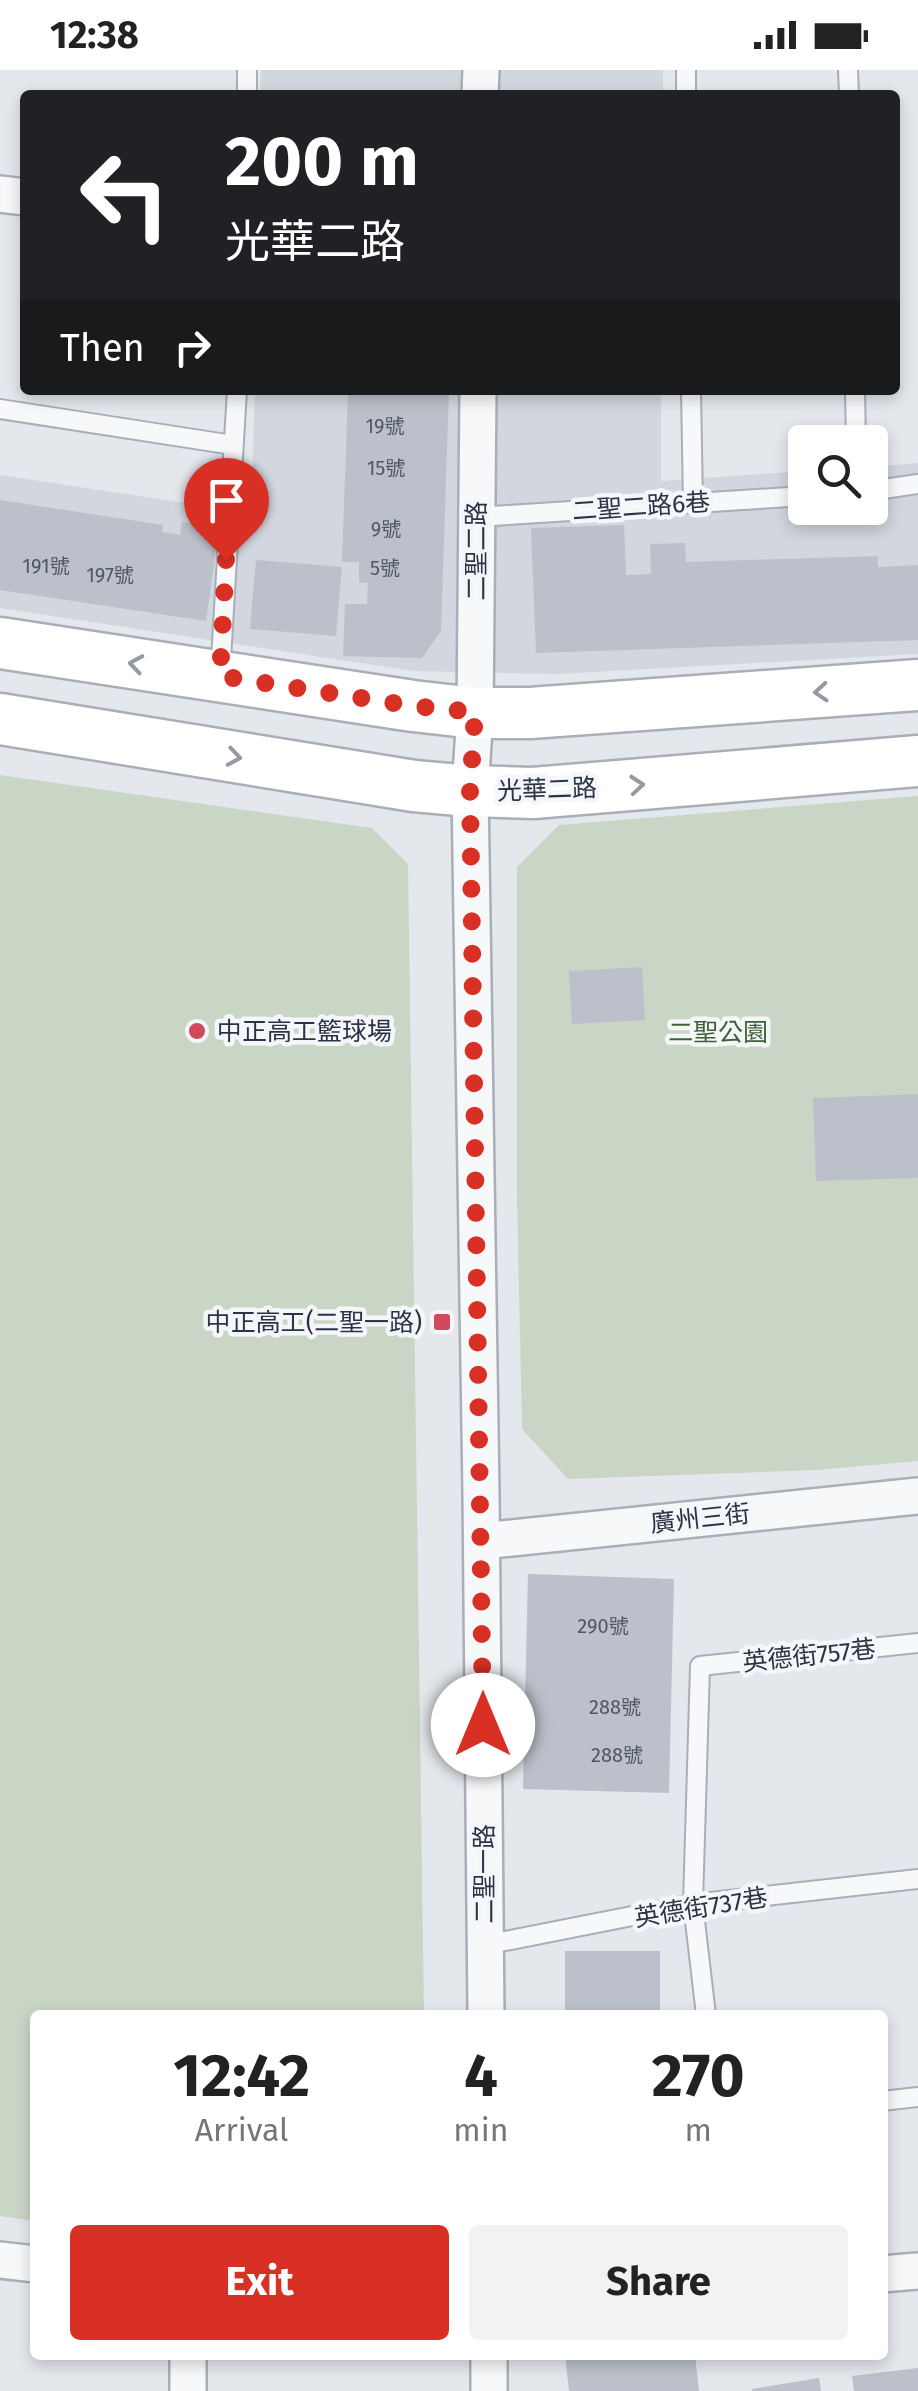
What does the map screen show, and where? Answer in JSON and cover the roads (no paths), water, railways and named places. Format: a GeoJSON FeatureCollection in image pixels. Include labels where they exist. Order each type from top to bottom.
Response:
{"type":"FeatureCollection","features":[{"type":"Feature","properties":{"kind":"street","name":"二聖二路"},"geometry":{"type":"LineString","coordinates":[[475,712],[478,395]]}},
{"type":"Feature","properties":{"kind":"street"},"geometry":{"type":"LineString","coordinates":[[0,643],[475,712],[530,713],[918,686]]}},
{"type":"Feature","properties":{"kind":"street","name":"二聖一路"},"geometry":{"type":"LineString","coordinates":[[475,712],[470,792],[486,2010]]}},
{"type":"Feature","properties":{"kind":"street","name":"光華二路"},"geometry":{"type":"LineString","coordinates":[[0,718],[470,792],[533,793],[918,762]]}},
{"type":"Feature","properties":{"kind":"street","name":"廣州三街"},"geometry":{"type":"LineString","coordinates":[[482,1541],[918,1496]]}},
{"type":"Feature","properties":{"kind":"street"},"geometry":{"type":"LineString","coordinates":[[0,2260],[30,2263]]}},
{"type":"Feature","properties":{"kind":"street"},"geometry":{"type":"LineString","coordinates":[[888,2274],[918,2271]]}},
{"type":"Feature","properties":{"kind":"street"},"geometry":{"type":"LineString","coordinates":[[188,2360],[188,2391]]}},
{"type":"Feature","properties":{"kind":"street"},"geometry":{"type":"LineString","coordinates":[[488,2391],[489,2360]]}},
{"type":"Feature","properties":{"kind":"lane"},"geometry":{"type":"LineString","coordinates":[[220,676],[236,395]]}},
{"type":"Feature","properties":{"kind":"lane"},"geometry":{"type":"LineString","coordinates":[[691,395],[693,503]]}},
{"type":"Feature","properties":{"kind":"lane"},"geometry":{"type":"LineString","coordinates":[[855,395],[856,425]]}},
{"type":"Feature","properties":{"kind":"lane"},"geometry":{"type":"LineString","coordinates":[[0,410],[233,445]]}},
{"type":"Feature","properties":{"kind":"lane"},"geometry":{"type":"LineString","coordinates":[[888,488],[918,484]]}},
{"type":"Feature","properties":{"kind":"lane","name":"二聖二路6巷"},"geometry":{"type":"LineString","coordinates":[[477,517],[788,497]]}},
{"type":"Feature","properties":{"kind":"lane","name":"英德街757巷"},"geometry":{"type":"LineString","coordinates":[[693,1904],[700,1666],[918,1643]]}},
{"type":"Feature","properties":{"kind":"lane","name":"英德街737巷"},"geometry":{"type":"LineString","coordinates":[[485,1946],[693,1904],[918,1879]]}},
{"type":"Feature","properties":{"kind":"lane"},"geometry":{"type":"LineString","coordinates":[[693,1904],[705,2010]]}},
{"type":"Feature","properties":{"kind":"lane"},"geometry":{"type":"LineString","coordinates":[[888,2099],[918,2096]]}},
{"type":"Feature","properties":{"kind":"place","name":"中正高工籃球場"},"geometry":{"type":"Point","coordinates":[197,1031]}},
{"type":"Feature","properties":{"kind":"place","name":"中正高工(二聖一路)"},"geometry":{"type":"Point","coordinates":[442,1322]}},
{"type":"Feature","properties":{"kind":"park label","name":"二聖公園"},"geometry":{"type":"Point","coordinates":[718,1032]}}]}
